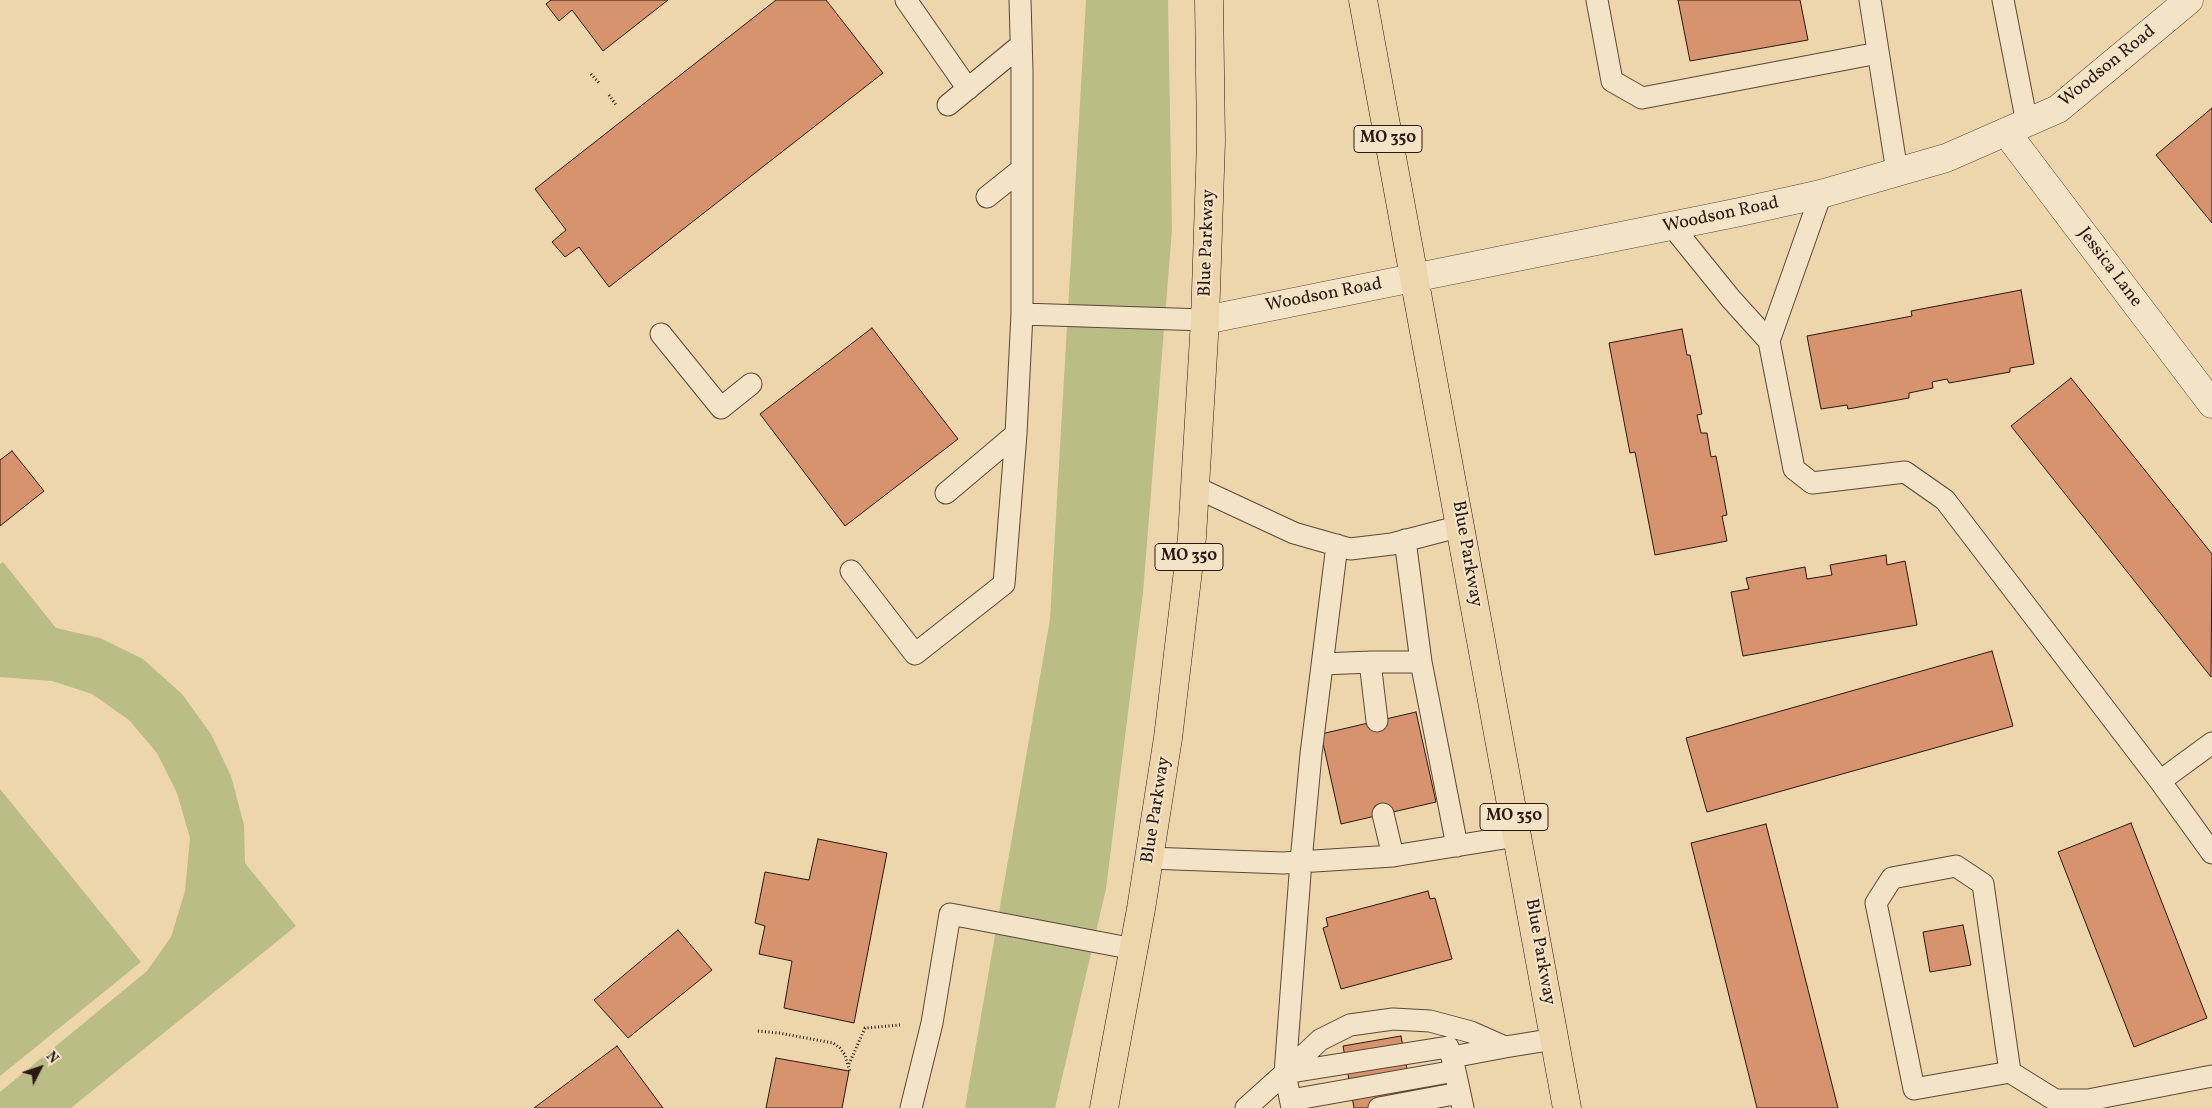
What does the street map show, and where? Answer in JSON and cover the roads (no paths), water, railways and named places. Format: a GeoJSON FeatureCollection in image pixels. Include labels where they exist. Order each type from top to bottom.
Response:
{"type":"FeatureCollection","features":[{"type":"Feature","properties":{"kind":"highway","name":"Blue Parkway"},"geometry":{"type":"LineString","coordinates":[[1104,1108],[1134,949],[1168,738],[1192,538],[1205,320],[1211,142],[1209,0]]}},
{"type":"Feature","properties":{"kind":"highway","name":"Blue Parkway"},"geometry":{"type":"LineString","coordinates":[[1363,0],[1567,1108]]}},
{"type":"Feature","properties":{"kind":"street","name":"Woodson Road"},"geometry":{"type":"LineString","coordinates":[[1205,320],[1821,194],[1946,158],[2058,109],[2189,0]]}},
{"type":"Feature","properties":{"kind":"street","name":"Jessica Lane"},"geometry":{"type":"LineString","coordinates":[[2017,127],[2212,404]]}},
{"type":"Feature","properties":{"kind":"lane"},"geometry":{"type":"LineString","coordinates":[[906,0],[968,89]]}},
{"type":"Feature","properties":{"kind":"lane"},"geometry":{"type":"LineString","coordinates":[[851,571],[915,654],[1004,584],[1016,434],[1022,314],[1020,0]]}},
{"type":"Feature","properties":{"kind":"lane"},"geometry":{"type":"LineString","coordinates":[[1597,0],[1612,81],[1642,98],[1878,53]]}},
{"type":"Feature","properties":{"kind":"lane"},"geometry":{"type":"LineString","coordinates":[[1870,0],[1897,172]]}},
{"type":"Feature","properties":{"kind":"lane"},"geometry":{"type":"LineString","coordinates":[[2009,2],[2017,127]]}},
{"type":"Feature","properties":{"kind":"lane"},"geometry":{"type":"LineString","coordinates":[[948,104],[1021,45]]}},
{"type":"Feature","properties":{"kind":"lane"},"geometry":{"type":"LineString","coordinates":[[987,197],[1022,169]]}},
{"type":"Feature","properties":{"kind":"lane"},"geometry":{"type":"LineString","coordinates":[[1769,342],[1821,194]]}},
{"type":"Feature","properties":{"kind":"lane"},"geometry":{"type":"LineString","coordinates":[[1672,226],[1731,299],[1769,342],[1794,469],[1812,483],[1905,472],[1945,500],[2160,781],[2212,853]]}},
{"type":"Feature","properties":{"kind":"lane"},"geometry":{"type":"LineString","coordinates":[[1022,314],[1205,320]]}},
{"type":"Feature","properties":{"kind":"lane"},"geometry":{"type":"LineString","coordinates":[[661,334],[721,408],[751,384]]}},
{"type":"Feature","properties":{"kind":"lane"},"geometry":{"type":"LineString","coordinates":[[946,493],[1016,434]]}},
{"type":"Feature","properties":{"kind":"lane"},"geometry":{"type":"LineString","coordinates":[[1195,487],[1294,533],[1350,549],[1405,540],[1461,526]]}},
{"type":"Feature","properties":{"kind":"lane"},"geometry":{"type":"LineString","coordinates":[[1405,540],[1421,662],[1457,846]]}},
{"type":"Feature","properties":{"kind":"lane"},"geometry":{"type":"LineString","coordinates":[[1337,545],[1311,754],[1300,861],[1285,1073],[1291,1104],[1453,1064],[1505,1047],[1555,1038]]}},
{"type":"Feature","properties":{"kind":"lane"},"geometry":{"type":"LineString","coordinates":[[1370,662],[1377,721]]}},
{"type":"Feature","properties":{"kind":"lane"},"geometry":{"type":"LineString","coordinates":[[1323,664],[1421,662]]}},
{"type":"Feature","properties":{"kind":"lane"},"geometry":{"type":"LineString","coordinates":[[2160,781],[2212,743]]}},
{"type":"Feature","properties":{"kind":"lane"},"geometry":{"type":"LineString","coordinates":[[1383,814],[1393,856]]}},
{"type":"Feature","properties":{"kind":"lane"},"geometry":{"type":"LineString","coordinates":[[1149,858],[1283,862],[1393,856],[1517,836]]}},
{"type":"Feature","properties":{"kind":"lane"},"geometry":{"type":"LineString","coordinates":[[2010,1072],[1983,884],[1956,866],[1892,878],[1876,903],[1914,1088],[2010,1072],[2056,1100],[2088,1100],[2212,1076]]}},
{"type":"Feature","properties":{"kind":"lane"},"geometry":{"type":"LineString","coordinates":[[911,1108],[932,1023],[950,914],[1134,949]]}},
{"type":"Feature","properties":{"kind":"lane"},"geometry":{"type":"LineString","coordinates":[[1246,1108],[1320,1040],[1350,1025],[1393,1019],[1430,1021],[1471,1032],[1505,1047]]}},
{"type":"Feature","properties":{"kind":"lane"},"geometry":{"type":"LineString","coordinates":[[1285,1073],[1448,1047],[1461,1100],[1379,1108]]}}]}
